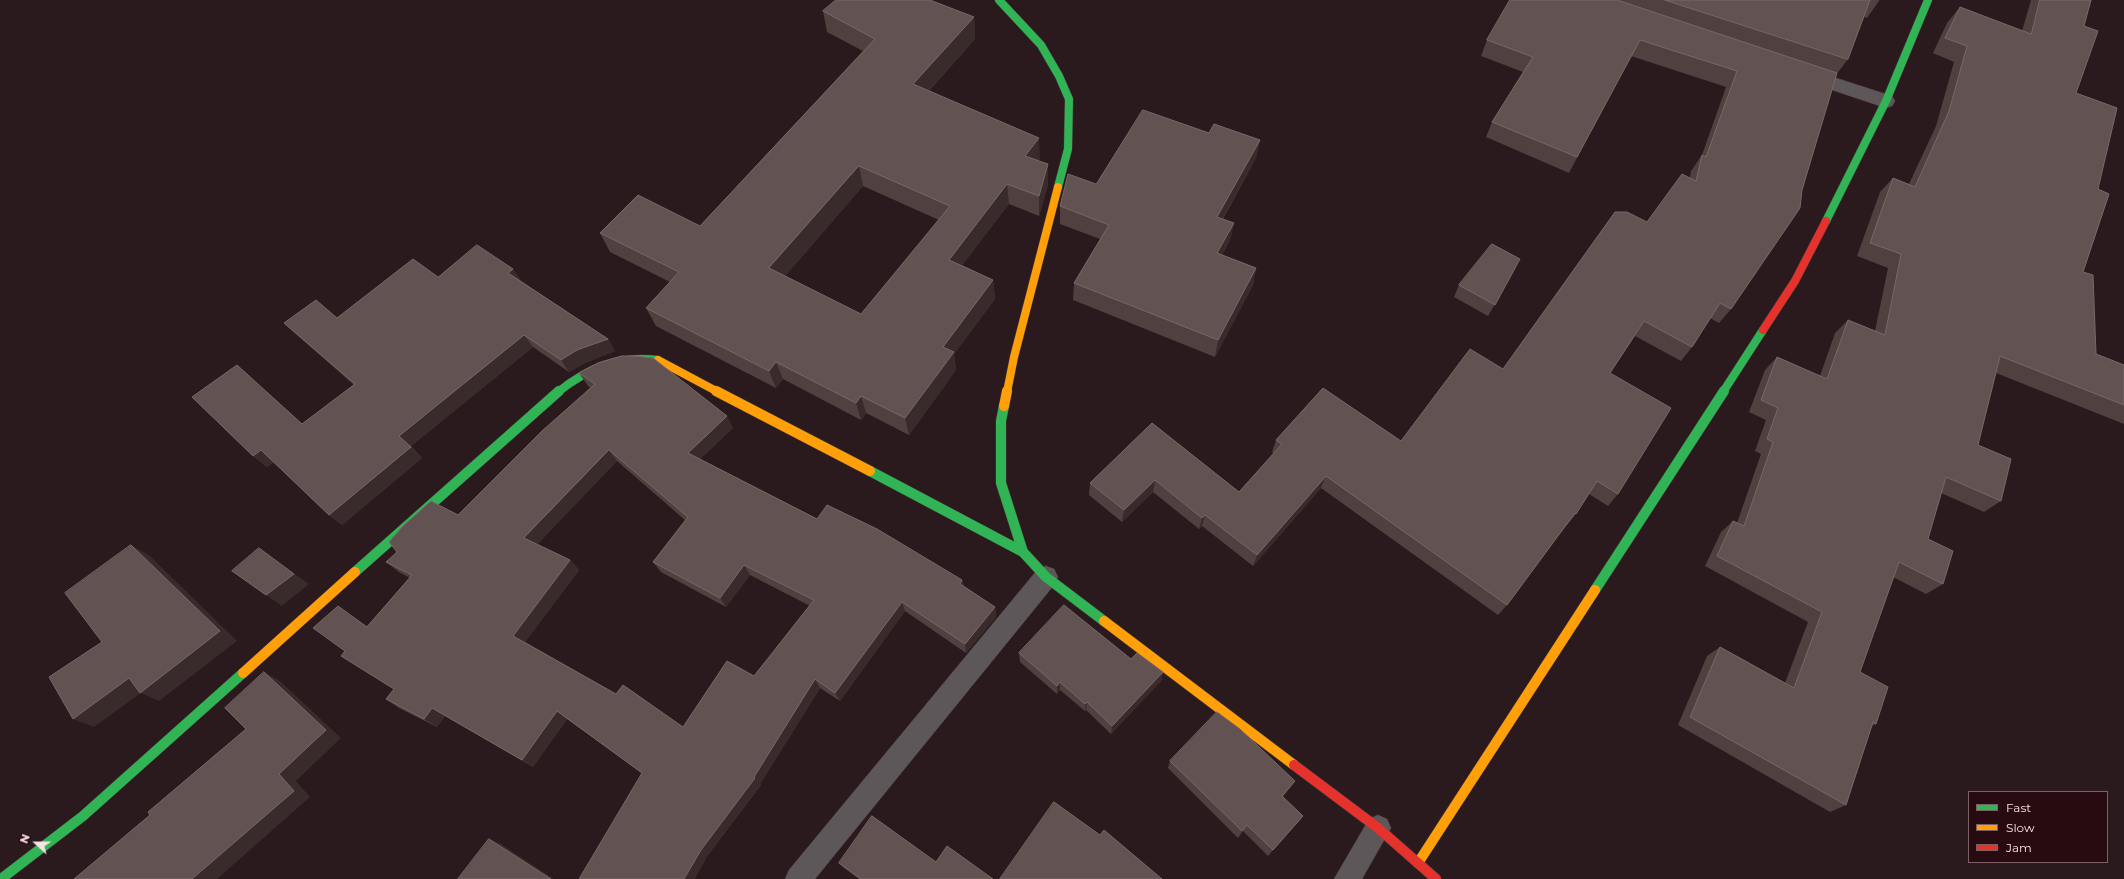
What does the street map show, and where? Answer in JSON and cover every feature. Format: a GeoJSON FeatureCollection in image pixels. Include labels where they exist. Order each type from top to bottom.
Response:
{"type":"FeatureCollection","features":[{"type":"Feature","properties":{"kind":"street"},"geometry":{"type":"LineString","coordinates":[[999,0],[1042,45],[1059,76],[1069,99],[1068,149],[1014,357],[1001,421],[1001,483],[1023,552]]}},
{"type":"Feature","properties":{"kind":"street"},"geometry":{"type":"LineString","coordinates":[[1418,863],[1795,281],[1886,101],[1928,0]]}},
{"type":"Feature","properties":{"kind":"street"},"geometry":{"type":"LineString","coordinates":[[1787,68],[1886,101]]}},
{"type":"Feature","properties":{"kind":"street"},"geometry":{"type":"LineString","coordinates":[[1,879],[83,816],[523,422],[584,373],[615,360],[634,356],[646,356],[661,360],[1023,552],[1046,577],[1378,828],[1436,879]]}},
{"type":"Feature","properties":{"kind":"street"},"geometry":{"type":"LineString","coordinates":[[798,879],[1046,577]]}},
{"type":"Feature","properties":{"kind":"street"},"geometry":{"type":"LineString","coordinates":[[1347,879],[1378,828]]}},
{"type":"Feature","properties":{"kind":"building"},"geometry":{"type":"Polygon","coordinates":[[[836,0],[930,0],[974,17],[913,84],[1039,138],[1025,156],[1048,164],[1039,196],[1007,184],[949,260],[993,280],[943,347],[954,352],[905,418],[861,396],[856,403],[776,362],[769,371],[646,308],[679,272],[600,233],[638,195],[700,226],[875,39],[823,11],[836,0]],[[859,166],[769,268],[861,314],[950,206],[859,166]]]}},
{"type":"Feature","properties":{"kind":"building"},"geometry":{"type":"Polygon","coordinates":[[[1510,0],[1617,0],[1837,73],[1802,190],[1800,208],[1731,309],[1720,303],[1692,347],[1644,321],[1610,373],[1671,408],[1618,494],[1597,481],[1576,514],[1575,513],[1507,605],[1326,476],[1257,555],[1205,515],[1202,518],[1155,480],[1124,510],[1090,483],[1152,423],[1239,492],[1282,444],[1276,440],[1323,388],[1401,441],[1470,349],[1503,369],[1615,212],[1627,212],[1647,222],[1682,174],[1696,181],[1702,155],[1706,157],[1737,71],[1640,40],[1577,157],[1492,122],[1533,57],[1487,40],[1510,0]]]}},
{"type":"Feature","properties":{"kind":"building"},"geometry":{"type":"Polygon","coordinates":[[[1665,0],[1870,0],[1848,59],[1665,0]]]}},
{"type":"Feature","properties":{"kind":"building"},"geometry":{"type":"Polygon","coordinates":[[[2040,0],[2091,0],[2084,26],[2098,31],[2076,93],[2117,108],[2098,189],[2109,194],[2083,272],[2093,275],[2096,354],[2124,365],[2124,405],[2000,356],[1978,445],[2011,459],[2001,501],[1946,477],[1928,539],[1953,551],[1943,584],[1899,562],[1860,672],[1888,687],[1876,724],[1873,722],[1846,805],[1690,717],[1720,647],[1794,688],[1822,612],[1717,556],[1733,521],[1744,526],[1773,442],[1767,439],[1778,408],[1761,400],[1777,357],[1827,379],[1848,320],[1885,335],[1901,254],[1870,243],[1893,178],[1915,187],[1949,111],[1967,46],[1945,38],[1960,7],[2031,34],[2040,0]]]}},
{"type":"Feature","properties":{"kind":"building"},"geometry":{"type":"Polygon","coordinates":[[[1143,110],[1209,133],[1214,124],[1260,140],[1217,217],[1234,223],[1217,253],[1256,268],[1218,340],[1074,283],[1109,225],[1060,206],[1068,174],[1096,184],[1143,110]]]}},
{"type":"Feature","properties":{"kind":"building"},"geometry":{"type":"Polygon","coordinates":[[[1492,244],[1520,259],[1495,305],[1459,285],[1492,244]]]}},
{"type":"Feature","properties":{"kind":"building"},"geometry":{"type":"Polygon","coordinates":[[[477,245],[513,269],[508,273],[608,339],[577,350],[561,360],[524,335],[399,436],[411,447],[329,515],[261,450],[253,456],[192,397],[237,365],[302,424],[355,384],[284,323],[316,300],[337,318],[413,259],[438,277],[477,245]]]}},
{"type":"Feature","properties":{"kind":"building"},"geometry":{"type":"Polygon","coordinates":[[[622,356],[653,358],[727,416],[688,453],[817,519],[827,505],[877,529],[962,580],[960,584],[995,607],[965,644],[902,602],[835,693],[815,679],[754,777],[755,778],[701,850],[684,879],[579,879],[642,773],[557,711],[522,760],[432,708],[424,719],[386,699],[394,689],[341,656],[345,651],[313,628],[338,606],[367,627],[412,575],[386,562],[397,552],[389,542],[403,526],[431,501],[458,515],[542,431],[595,384],[579,373],[598,363],[622,356]],[[609,450],[524,538],[570,560],[513,636],[616,694],[623,685],[683,727],[727,661],[754,676],[814,600],[744,565],[720,598],[653,562],[688,517],[609,450]]]}},
{"type":"Feature","properties":{"kind":"building"},"geometry":{"type":"Polygon","coordinates":[[[131,545],[220,631],[140,693],[129,678],[73,719],[49,677],[102,642],[65,593],[131,545]]]}},
{"type":"Feature","properties":{"kind":"building"},"geometry":{"type":"Polygon","coordinates":[[[259,548],[294,574],[266,595],[232,571],[259,548]]]}},
{"type":"Feature","properties":{"kind":"building"},"geometry":{"type":"Polygon","coordinates":[[[1064,605],[1131,659],[1137,653],[1163,672],[1112,726],[1087,702],[1085,704],[1060,682],[1057,686],[1019,653],[1064,605]]]}},
{"type":"Feature","properties":{"kind":"building"},"geometry":{"type":"Polygon","coordinates":[[[264,672],[326,730],[279,774],[294,791],[192,879],[74,879],[150,815],[148,812],[246,729],[225,708],[264,672]]]}},
{"type":"Feature","properties":{"kind":"building"},"geometry":{"type":"Polygon","coordinates":[[[1217,712],[1240,729],[1295,781],[1282,796],[1303,816],[1273,850],[1247,825],[1242,831],[1170,761],[1217,712]]]}},
{"type":"Feature","properties":{"kind":"building"},"geometry":{"type":"Polygon","coordinates":[[[1054,802],[1100,835],[1104,830],[1162,879],[1000,879],[1054,802]]]}},
{"type":"Feature","properties":{"kind":"building"},"geometry":{"type":"Polygon","coordinates":[[[872,816],[936,862],[947,846],[993,879],[861,879],[839,863],[872,816]]]}},
{"type":"Feature","properties":{"kind":"building"},"geometry":{"type":"Polygon","coordinates":[[[489,839],[551,879],[458,879],[489,839]]]}},
{"type":"Feature","properties":{"kind":"traffic: fast"},"geometry":{"type":"LineString","coordinates":[[999,0],[1041,45],[1059,76],[1069,99],[1068,149],[1058,187]]}},
{"type":"Feature","properties":{"kind":"traffic: fast"},"geometry":{"type":"LineString","coordinates":[[1826,221],[1886,101],[1928,0]]}},
{"type":"Feature","properties":{"kind":"traffic: fast"},"geometry":{"type":"LineString","coordinates":[[1595,590],[1763,330]]}},
{"type":"Feature","properties":{"kind":"traffic: fast"},"geometry":{"type":"LineString","coordinates":[[355,572],[547,400],[575,379],[604,364],[617,360],[637,358],[658,360]]}},
{"type":"Feature","properties":{"kind":"traffic: fast"},"geometry":{"type":"LineString","coordinates":[[1004,406],[1001,421],[1001,483],[1023,552],[1046,577],[1104,621]]}},
{"type":"Feature","properties":{"kind":"traffic: fast"},"geometry":{"type":"LineString","coordinates":[[870,471],[1023,552]]}},
{"type":"Feature","properties":{"kind":"traffic: fast"},"geometry":{"type":"LineString","coordinates":[[1,879],[83,816],[243,673]]}},
{"type":"Feature","properties":{"kind":"traffic: slow"},"geometry":{"type":"LineString","coordinates":[[1004,406],[1014,357],[1058,187]]}},
{"type":"Feature","properties":{"kind":"traffic: slow"},"geometry":{"type":"LineString","coordinates":[[658,360],[870,471]]}},
{"type":"Feature","properties":{"kind":"traffic: slow"},"geometry":{"type":"LineString","coordinates":[[243,673],[355,572]]}},
{"type":"Feature","properties":{"kind":"traffic: slow"},"geometry":{"type":"LineString","coordinates":[[1418,863],[1595,590]]}},
{"type":"Feature","properties":{"kind":"traffic: slow"},"geometry":{"type":"LineString","coordinates":[[1104,621],[1294,765]]}},
{"type":"Feature","properties":{"kind":"traffic: jam"},"geometry":{"type":"LineString","coordinates":[[1763,330],[1795,281],[1826,221]]}},
{"type":"Feature","properties":{"kind":"traffic: jam"},"geometry":{"type":"LineString","coordinates":[[1294,765],[1378,828],[1436,879]]}}]}
